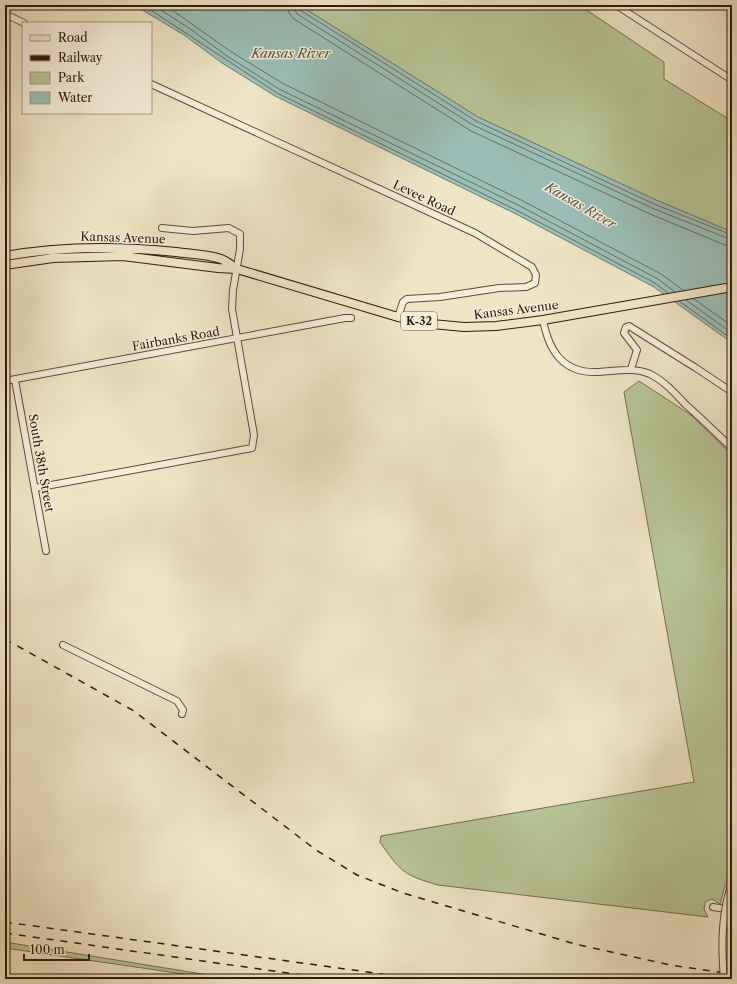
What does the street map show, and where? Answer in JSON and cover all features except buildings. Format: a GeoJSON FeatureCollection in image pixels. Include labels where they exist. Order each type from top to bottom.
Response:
{"type":"FeatureCollection","features":[{"type":"Feature","properties":{"kind":"main road","name":"Kansas Avenue"},"geometry":{"type":"LineString","coordinates":[[5,256],[73,248],[148,249],[221,259],[237,269]]}},
{"type":"Feature","properties":{"kind":"main road","name":"Kansas Avenue"},"geometry":{"type":"LineString","coordinates":[[5,265],[54,258],[123,256],[237,269],[398,317],[432,324],[464,327],[496,326],[543,320],[732,287]]}},
{"type":"Feature","properties":{"kind":"street"},"geometry":{"type":"LineString","coordinates":[[616,5],[732,80]]}},
{"type":"Feature","properties":{"kind":"street"},"geometry":{"type":"LineString","coordinates":[[5,14],[22,22]]}},
{"type":"Feature","properties":{"kind":"street","name":"Levee Road"},"geometry":{"type":"LineString","coordinates":[[152,84],[475,233],[532,267],[535,271],[535,283],[526,287],[499,288],[440,297],[407,299],[403,302],[398,317]]}},
{"type":"Feature","properties":{"kind":"street"},"geometry":{"type":"LineString","coordinates":[[35,488],[252,448],[254,435],[237,339],[232,300],[241,238],[236,230],[222,228],[182,231],[162,228]]}},
{"type":"Feature","properties":{"kind":"street","name":"Fairbanks Road"},"geometry":{"type":"LineString","coordinates":[[5,381],[350,318]]}},
{"type":"Feature","properties":{"kind":"street"},"geometry":{"type":"LineString","coordinates":[[543,320],[552,351],[567,365],[582,371],[591,372],[631,369],[649,374],[665,384],[732,448]]}},
{"type":"Feature","properties":{"kind":"street"},"geometry":{"type":"LineString","coordinates":[[631,369],[637,350],[624,333],[626,327],[629,326],[732,392]]}},
{"type":"Feature","properties":{"kind":"street","name":"South 38th Street"},"geometry":{"type":"LineString","coordinates":[[15,380],[46,551]]}},
{"type":"Feature","properties":{"kind":"street"},"geometry":{"type":"LineString","coordinates":[[63,645],[177,702],[183,710],[182,714]]}},
{"type":"Feature","properties":{"kind":"street"},"geometry":{"type":"LineString","coordinates":[[724,979],[723,937],[727,897],[732,883]]}},
{"type":"Feature","properties":{"kind":"street"},"geometry":{"type":"LineString","coordinates":[[713,907],[732,910]]}},
{"type":"Feature","properties":{"kind":"green space"},"geometry":{"type":"Polygon","coordinates":[[[299,5],[579,5],[664,62],[664,79],[732,121],[732,232],[656,200],[478,117],[299,5]]]}},
{"type":"Feature","properties":{"kind":"green space"},"geometry":{"type":"Polygon","coordinates":[[[639,381],[691,415],[732,455],[732,869],[720,904],[712,899],[705,902],[704,909],[708,917],[438,885],[410,875],[403,871],[393,860],[380,842],[381,836],[694,782],[624,392],[639,381]]]}},
{"type":"Feature","properties":{"kind":"green space"},"geometry":{"type":"Polygon","coordinates":[[[5,942],[233,979],[218,979],[5,948],[5,942]]]}},
{"type":"Feature","properties":{"kind":"water","name":"Kansas River"},"geometry":{"type":"Polygon","coordinates":[[[134,5],[299,5],[478,117],[656,200],[732,232],[732,343],[654,287],[516,214],[275,96],[222,63],[184,35],[134,5]]]}},
{"type":"Feature","properties":{"kind":"railway"},"geometry":{"type":"LineString","coordinates":[[5,639],[134,711],[316,850],[357,875],[403,893],[575,944],[670,965],[732,974]]}},
{"type":"Feature","properties":{"kind":"railway"},"geometry":{"type":"LineString","coordinates":[[5,922],[418,979]]}},
{"type":"Feature","properties":{"kind":"railway"},"geometry":{"type":"LineString","coordinates":[[5,933],[330,979]]}}]}
